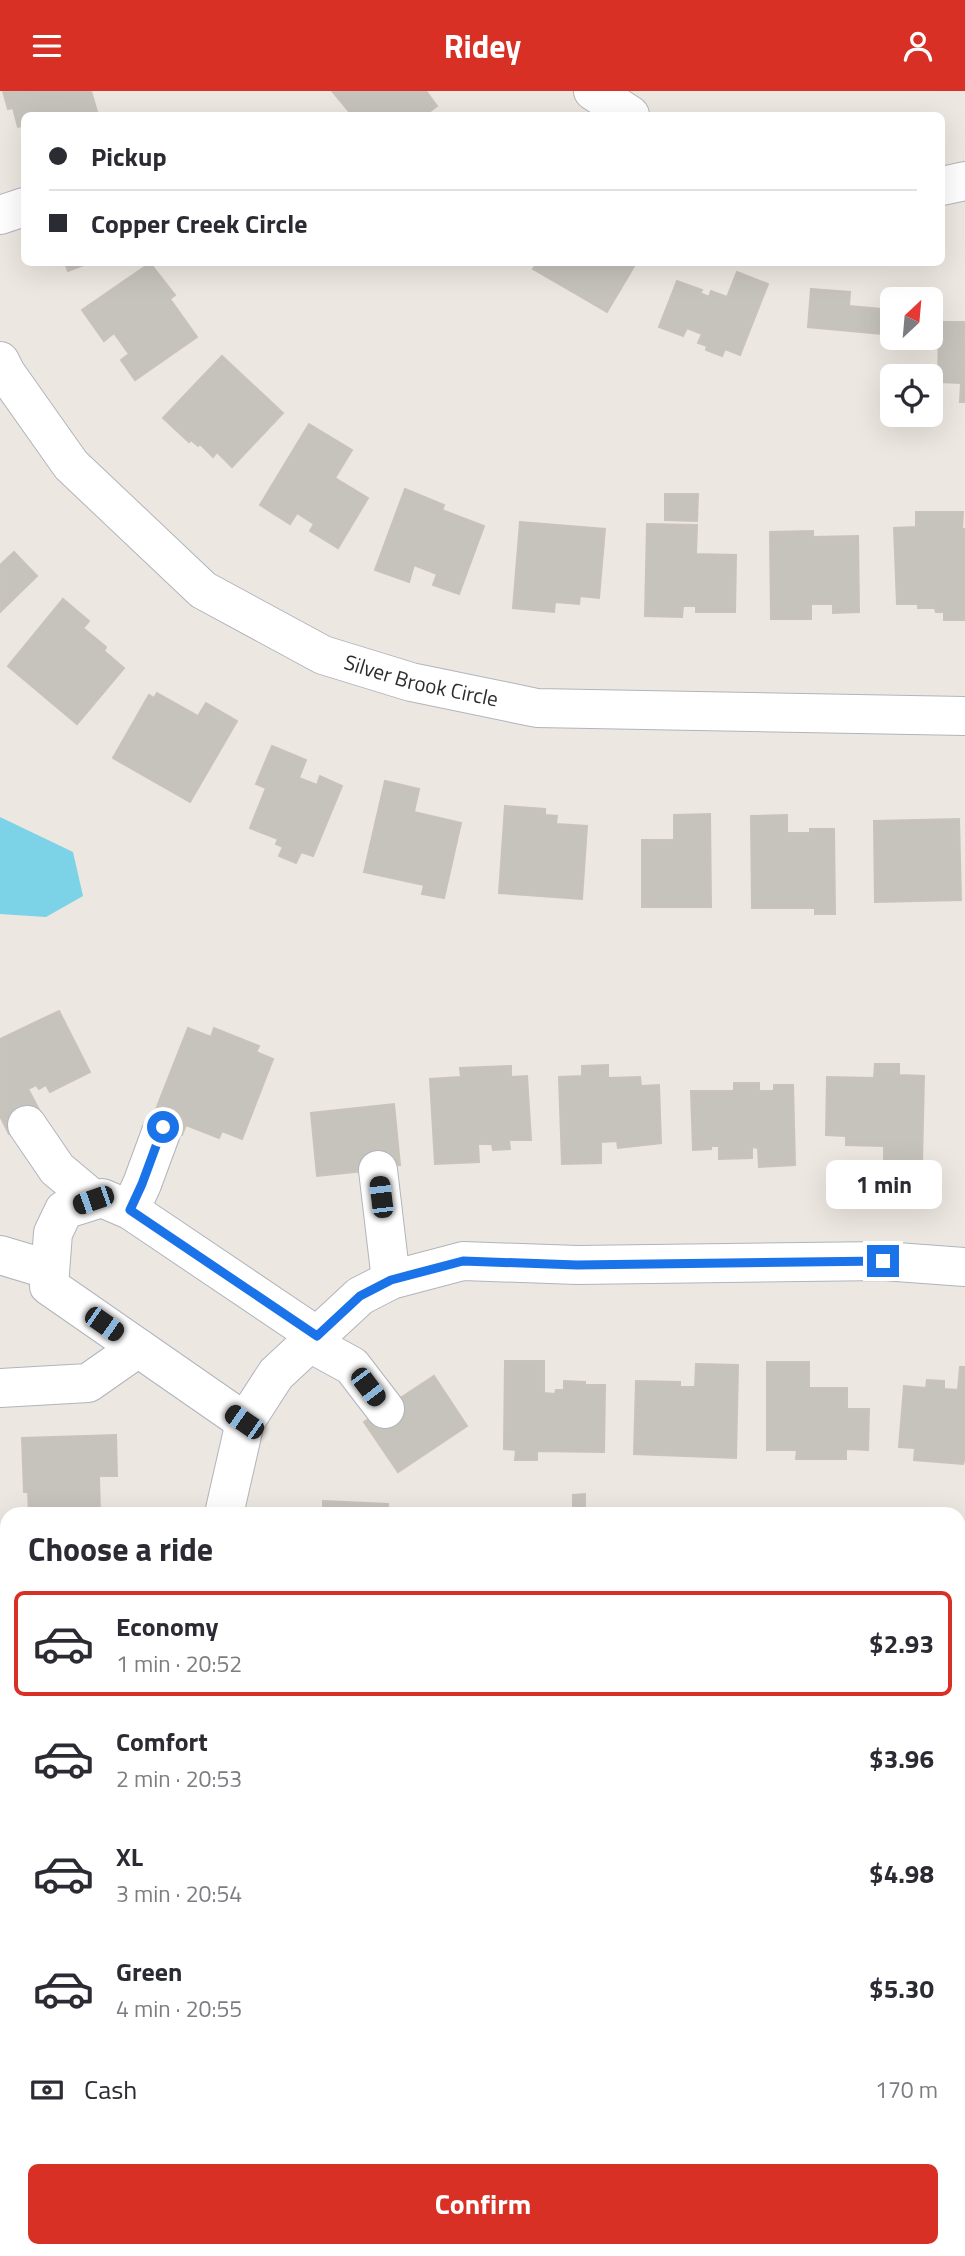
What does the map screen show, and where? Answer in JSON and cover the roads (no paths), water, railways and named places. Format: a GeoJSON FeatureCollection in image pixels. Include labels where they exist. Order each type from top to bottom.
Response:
{"type":"FeatureCollection","features":[{"type":"Feature","properties":{"kind":"street"},"geometry":{"type":"LineString","coordinates":[[593,91],[625,112]]}},
{"type":"Feature","properties":{"kind":"street"},"geometry":{"type":"LineString","coordinates":[[945,184],[965,181]]}},
{"type":"Feature","properties":{"kind":"street"},"geometry":{"type":"LineString","coordinates":[[0,215],[21,208]]}},
{"type":"Feature","properties":{"kind":"street","name":"Silver Brook Circle"},"geometry":{"type":"LineString","coordinates":[[0,361],[71,465],[203,590],[323,655],[411,682],[537,708],[965,716]]}},
{"type":"Feature","properties":{"kind":"street"},"geometry":{"type":"LineString","coordinates":[[27,1125],[57,1169],[93,1200]]}},
{"type":"Feature","properties":{"kind":"street"},"geometry":{"type":"LineString","coordinates":[[130,1210],[163,1127]]}},
{"type":"Feature","properties":{"kind":"street"},"geometry":{"type":"LineString","coordinates":[[378,1170],[391,1280]]}},
{"type":"Feature","properties":{"kind":"street"},"geometry":{"type":"LineString","coordinates":[[244,1422],[49,1286],[53,1233],[64,1210],[102,1198],[130,1210],[352,1366],[385,1409]]}},
{"type":"Feature","properties":{"kind":"street"},"geometry":{"type":"LineString","coordinates":[[0,1255],[50,1270]]}},
{"type":"Feature","properties":{"kind":"street"},"geometry":{"type":"LineString","coordinates":[[226,1507],[244,1422],[276,1374],[360,1296],[391,1280],[463,1261],[577,1265],[883,1261],[965,1267]]}},
{"type":"Feature","properties":{"kind":"street"},"geometry":{"type":"LineString","coordinates":[[0,1388],[88,1383],[138,1348]]}},
{"type":"Feature","properties":{"kind":"water"},"geometry":{"type":"Polygon","coordinates":[[[0,817],[73,852],[83,896],[46,917],[0,914],[0,817]]]}}]}
